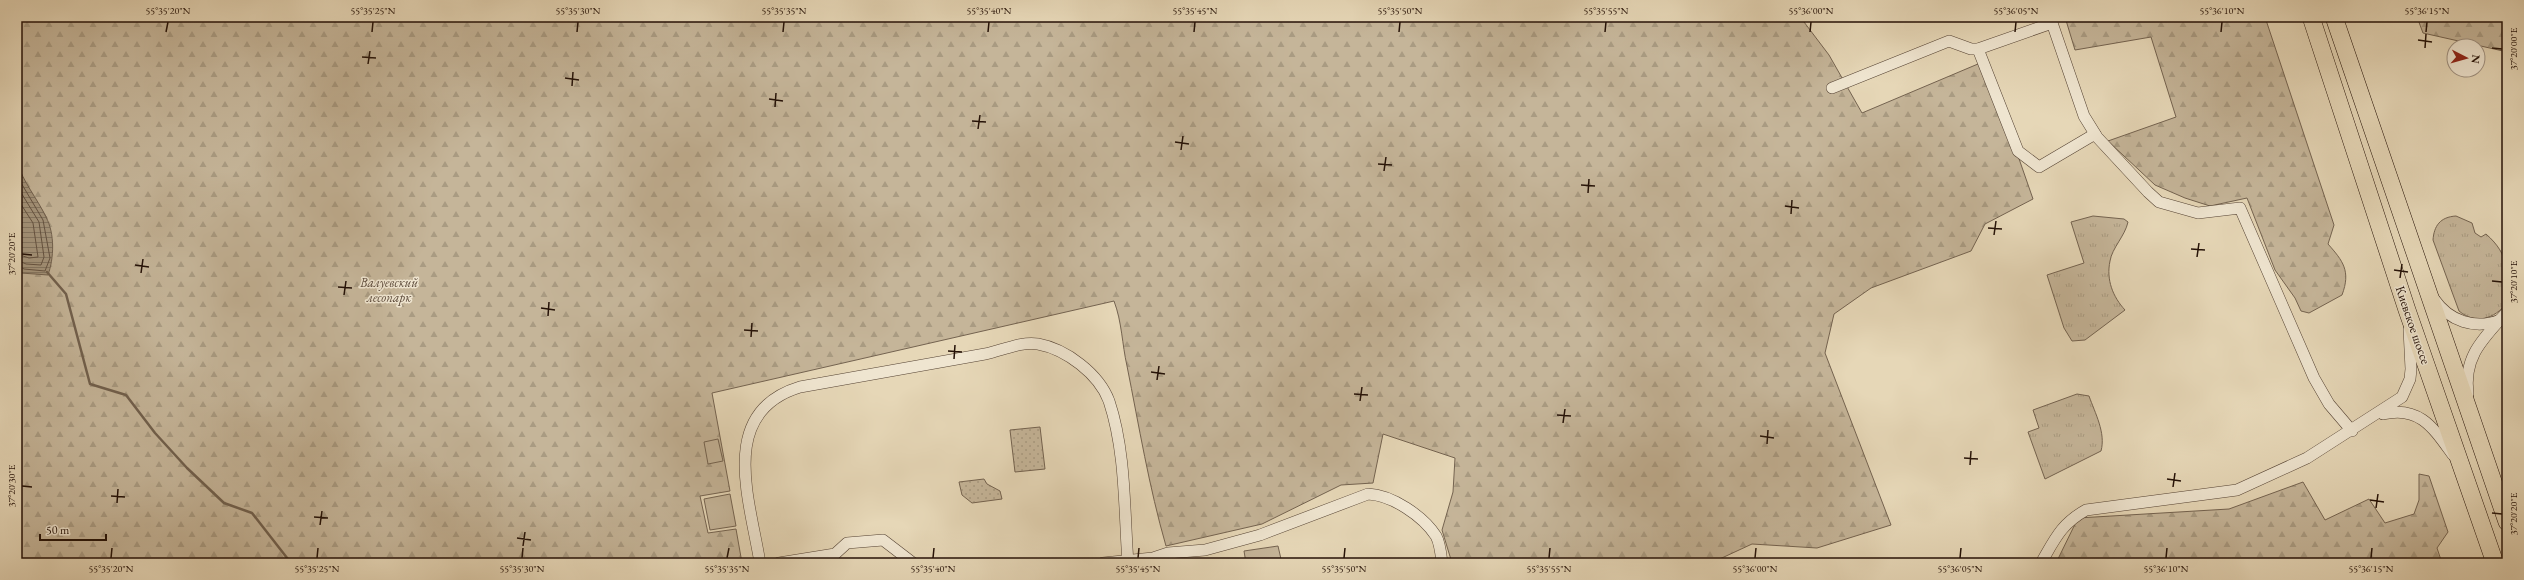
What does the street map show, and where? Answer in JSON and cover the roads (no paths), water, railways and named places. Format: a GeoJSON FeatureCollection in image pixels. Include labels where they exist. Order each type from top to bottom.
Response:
{"type":"FeatureCollection","features":[{"type":"Feature","properties":{"kind":"highway","name":"Киевское шоссе"},"geometry":{"type":"LineString","coordinates":[[2311,17],[2408,310],[2495,563]]}},
{"type":"Feature","properties":{"kind":"highway","name":"Киевское шоссе"},"geometry":{"type":"LineString","coordinates":[[2334,17],[2471,413],[2507,522]]}},
{"type":"Feature","properties":{"kind":"street"},"geometry":{"type":"LineString","coordinates":[[1832,88],[1949,41],[1971,49],[1978,49],[2051,20],[2084,116],[2094,134],[2159,202],[2198,213],[2240,208],[2314,378],[2329,404],[2352,431]]}},
{"type":"Feature","properties":{"kind":"street"},"geometry":{"type":"LineString","coordinates":[[1978,49],[2018,151],[2032,164],[2038,167],[2094,134]]}},
{"type":"Feature","properties":{"kind":"street"},"geometry":{"type":"LineString","coordinates":[[2430,294],[2444,311],[2466,323],[2484,325],[2504,316]]}},
{"type":"Feature","properties":{"kind":"street"},"geometry":{"type":"LineString","coordinates":[[2042,563],[2060,529],[2072,518],[2086,510],[2237,490],[2307,458],[2376,415],[2402,397],[2410,379],[2411,353],[2408,310]]}},
{"type":"Feature","properties":{"kind":"street"},"geometry":{"type":"LineString","coordinates":[[2471,413],[2467,383],[2473,354],[2479,343],[2504,316]]}},
{"type":"Feature","properties":{"kind":"street"},"geometry":{"type":"LineString","coordinates":[[760,563],[744,464],[745,446],[755,419],[764,408],[783,392],[800,386],[993,352],[1029,344],[1048,347],[1077,361],[1099,382],[1108,400],[1115,426],[1122,474],[1128,562]]}},
{"type":"Feature","properties":{"kind":"street"},"geometry":{"type":"LineString","coordinates":[[2376,415],[2406,411],[2424,420],[2436,432],[2463,469]]}},
{"type":"Feature","properties":{"kind":"street"},"geometry":{"type":"LineString","coordinates":[[1104,563],[1153,561],[1168,553],[1205,550],[1260,536],[1368,494],[1383,496],[1419,518],[1438,540],[1442,563]]}},
{"type":"Feature","properties":{"kind":"street"},"geometry":{"type":"LineString","coordinates":[[779,563],[835,554],[846,543],[883,540],[913,563]]}},
{"type":"Feature","properties":{"kind":"water"},"geometry":{"type":"Polygon","coordinates":[[[17,162],[23,176],[46,217],[51,231],[53,246],[48,275],[21,273],[17,267],[17,162]]]}},
{"type":"Feature","properties":{"kind":"waterway"},"geometry":{"type":"LineString","coordinates":[[47,272],[66,294],[90,384],[126,395],[155,433],[187,468],[224,503],[252,513],[291,563]]}},
{"type":"Feature","properties":{"kind":"park label","name":"Валуевский лесопарк"},"geometry":{"type":"Point","coordinates":[389,290]}}]}
